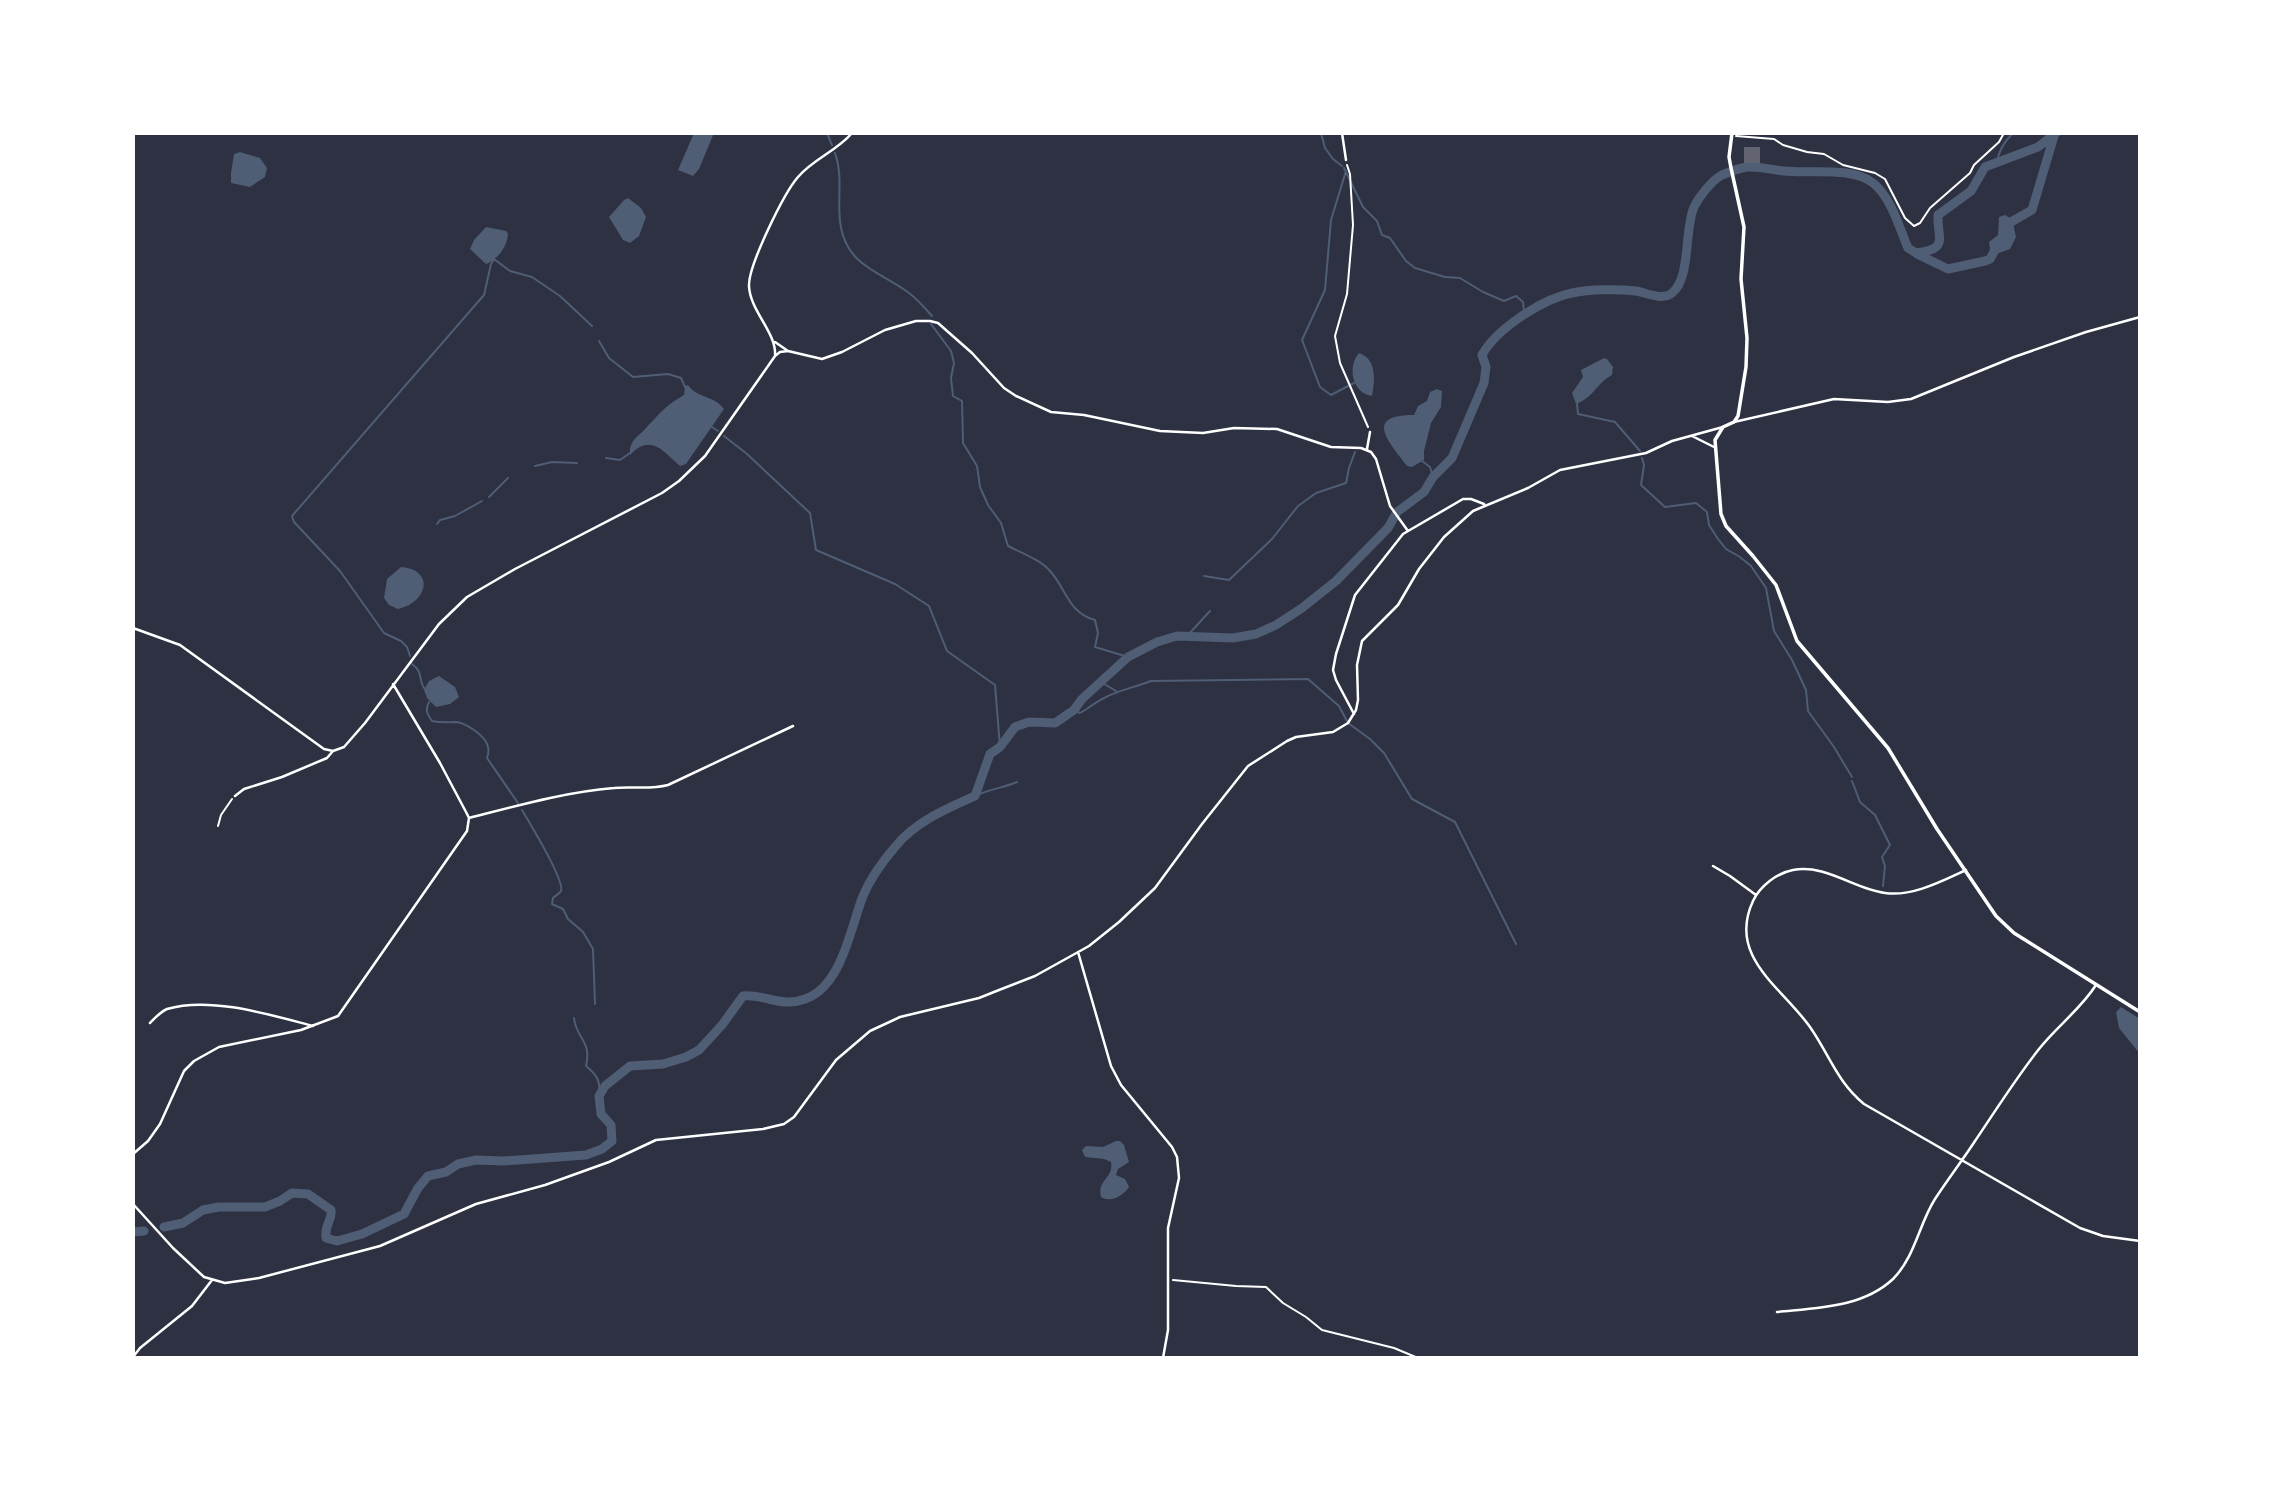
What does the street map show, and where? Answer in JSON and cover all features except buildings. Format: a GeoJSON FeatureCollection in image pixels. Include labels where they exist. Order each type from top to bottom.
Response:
{"type":"FeatureCollection","features":[{"type":"Feature","properties":{"kind":"street"},"geometry":{"type":"LineString","coordinates":[[775,356],[776,347],[762,324],[749,288],[753,265],[797,178],[845,142],[852,133]]}},
{"type":"Feature","properties":{"kind":"street"},"geometry":{"type":"LineString","coordinates":[[1342,133],[1346,160]]}},
{"type":"Feature","properties":{"kind":"street"},"geometry":{"type":"LineString","coordinates":[[1732,134],[1731,168],[1744,227],[1741,279],[1747,338],[1740,409],[1734,422]]}},
{"type":"Feature","properties":{"kind":"street"},"geometry":{"type":"LineString","coordinates":[[133,1204],[204,1277],[225,1283],[242,1281],[380,1246],[476,1204],[545,1185],[609,1162],[656,1140],[763,1129],[784,1124],[794,1117],[836,1060],[870,1031],[907,1015],[979,998],[1035,975],[1101,936],[1155,888],[1248,766],[1296,737],[1333,732],[1348,723],[1358,700],[1357,657],[1362,641],[1398,605],[1419,569],[1444,537],[1461,520],[1485,505],[1528,488],[1560,470],[1646,453],[1672,441],[1734,422],[1834,398],[1888,402],[1911,399],[2014,357],[2140,317]]}},
{"type":"Feature","properties":{"kind":"street"},"geometry":{"type":"LineString","coordinates":[[773,341],[788,351],[813,358],[827,358],[885,330],[916,321],[930,321],[938,323],[972,353],[1004,387],[1016,396],[1051,412],[1084,415],[1174,432],[1203,433],[1234,428],[1277,429],[1331,447],[1367,449],[1380,469],[1390,506],[1408,531]]}},
{"type":"Feature","properties":{"kind":"street"},"geometry":{"type":"LineString","coordinates":[[235,796],[244,789],[327,758],[333,751],[347,745],[439,624],[467,597],[662,493],[686,476],[705,456],[775,356],[788,351]]}},
{"type":"Feature","properties":{"kind":"street"},"geometry":{"type":"LineString","coordinates":[[1723,427],[1716,436],[1714,447],[1719,504],[1726,526],[1776,585],[1797,641],[1888,748],[1996,915],[2014,933],[2140,1012]]}},
{"type":"Feature","properties":{"kind":"street"},"geometry":{"type":"LineString","coordinates":[[1367,449],[1370,432]]}},
{"type":"Feature","properties":{"kind":"street"},"geometry":{"type":"LineString","coordinates":[[1692,436],[1714,447]]}},
{"type":"Feature","properties":{"kind":"street"},"geometry":{"type":"LineString","coordinates":[[1354,714],[1333,670],[1356,593],[1408,531],[1463,499],[1471,499],[1485,505]]}},
{"type":"Feature","properties":{"kind":"street"},"geometry":{"type":"LineString","coordinates":[[133,628],[180,645],[324,749],[333,751]]}},
{"type":"Feature","properties":{"kind":"street"},"geometry":{"type":"LineString","coordinates":[[133,1154],[148,1141],[160,1124],[184,1071],[194,1061],[219,1047],[334,1019],[348,1005],[376,959],[461,842],[467,831],[469,818],[393,684]]}},
{"type":"Feature","properties":{"kind":"street"},"geometry":{"type":"LineString","coordinates":[[469,818],[590,791],[616,787],[646,789],[668,786],[793,726]]}},
{"type":"Feature","properties":{"kind":"street"},"geometry":{"type":"LineString","coordinates":[[1713,866],[1756,895]]}},
{"type":"Feature","properties":{"kind":"street"},"geometry":{"type":"LineString","coordinates":[[1966,870],[1924,887],[1887,894],[1818,870],[1782,873],[1756,895],[1748,911],[1745,930],[1750,953],[1761,971],[1811,1028],[1847,1088],[1873,1110],[2080,1228],[2103,1236],[2140,1241]]}},
{"type":"Feature","properties":{"kind":"street"},"geometry":{"type":"LineString","coordinates":[[1078,952],[1111,1066],[1121,1084],[1172,1147],[1177,1157],[1179,1178],[1168,1228],[1168,1330],[1163,1358]]}},
{"type":"Feature","properties":{"kind":"street"},"geometry":{"type":"LineString","coordinates":[[1777,1312],[1848,1303],[1873,1293],[1893,1278],[1910,1254],[1934,1200],[2039,1049],[2071,1018],[2096,985]]}},
{"type":"Feature","properties":{"kind":"street"},"geometry":{"type":"LineString","coordinates":[[150,1023],[167,1009],[211,1006],[240,1009],[313,1026]]}},
{"type":"Feature","properties":{"kind":"street"},"geometry":{"type":"LineString","coordinates":[[133,1357],[140,1348],[192,1306],[212,1280]]}},
{"type":"Feature","properties":{"kind":"path"},"geometry":{"type":"LineString","coordinates":[[1732,134],[1774,139],[1783,145],[1824,154],[1843,165],[1875,173],[1885,179],[1905,218],[1914,226],[1970,173],[1974,165],[1999,142],[2004,133]]}},
{"type":"Feature","properties":{"kind":"path"},"geometry":{"type":"LineString","coordinates":[[1346,160],[1350,174],[1353,225],[1347,294],[1335,336],[1340,363],[1370,432]]}},
{"type":"Feature","properties":{"kind":"path"},"geometry":{"type":"LineString","coordinates":[[218,826],[227,805],[235,796]]}},
{"type":"Feature","properties":{"kind":"path"},"geometry":{"type":"LineString","coordinates":[[1168,1280],[1266,1287],[1283,1303],[1322,1329],[1394,1348],[1418,1358]]}},
{"type":"Feature","properties":{"kind":"water"},"geometry":{"type":"Polygon","coordinates":[[[694,133],[714,133],[699,169],[693,176],[678,170],[694,133]]]}},
{"type":"Feature","properties":{"kind":"water"},"geometry":{"type":"Polygon","coordinates":[[[240,152],[260,158],[267,168],[265,177],[250,187],[231,183],[234,154],[240,152]]]}},
{"type":"Feature","properties":{"kind":"water"},"geometry":{"type":"Polygon","coordinates":[[[628,198],[641,208],[646,217],[639,236],[630,243],[623,240],[609,217],[628,198]]]}},
{"type":"Feature","properties":{"kind":"water"},"geometry":{"type":"Polygon","coordinates":[[[2005,215],[2012,219],[2016,237],[2010,249],[1991,256],[1989,242],[1998,235],[1999,217],[2005,215]]]}},
{"type":"Feature","properties":{"kind":"water"},"geometry":{"type":"Polygon","coordinates":[[[486,227],[506,231],[508,234],[501,252],[486,264],[470,249],[486,227]]]}},
{"type":"Feature","properties":{"kind":"water"},"geometry":{"type":"Polygon","coordinates":[[[1359,353],[1372,365],[1372,396],[1360,390],[1354,379],[1353,365],[1359,353]]]}},
{"type":"Feature","properties":{"kind":"water"},"geometry":{"type":"Polygon","coordinates":[[[1604,358],[1613,367],[1612,375],[1582,402],[1576,404],[1572,393],[1583,377],[1581,370],[1604,358]]]}},
{"type":"Feature","properties":{"kind":"water"},"geometry":{"type":"Polygon","coordinates":[[[688,385],[696,393],[716,401],[724,409],[686,464],[680,466],[662,450],[651,445],[644,445],[630,455],[634,440],[664,410],[684,395],[685,386],[688,385]]]}},
{"type":"Feature","properties":{"kind":"water"},"geometry":{"type":"Polygon","coordinates":[[[1437,389],[1442,391],[1441,407],[1431,423],[1424,460],[1412,467],[1407,466],[1388,440],[1384,425],[1398,416],[1414,415],[1418,406],[1427,401],[1430,392],[1437,389]]]}},
{"type":"Feature","properties":{"kind":"water"},"geometry":{"type":"Polygon","coordinates":[[[401,567],[412,569],[419,574],[423,587],[416,600],[398,609],[389,605],[384,598],[387,579],[401,567]]]}},
{"type":"Feature","properties":{"kind":"water"},"geometry":{"type":"Polygon","coordinates":[[[439,676],[455,687],[459,697],[450,704],[436,707],[427,698],[424,690],[429,681],[439,676]]]}},
{"type":"Feature","properties":{"kind":"water"},"geometry":{"type":"Polygon","coordinates":[[[2121,1007],[2140,1019],[2140,1054],[2119,1028],[2116,1012],[2121,1007]]]}},
{"type":"Feature","properties":{"kind":"water"},"geometry":{"type":"Polygon","coordinates":[[[1116,1141],[1124,1145],[1129,1162],[1118,1169],[1116,1175],[1125,1179],[1129,1187],[1116,1198],[1105,1199],[1101,1197],[1100,1191],[1110,1172],[1111,1162],[1085,1157],[1082,1150],[1086,1146],[1103,1147],[1116,1141]]]}},
{"type":"Feature","properties":{"kind":"waterway"},"geometry":{"type":"LineString","coordinates":[[827,133],[832,145]]}},
{"type":"Feature","properties":{"kind":"waterway"},"geometry":{"type":"LineString","coordinates":[[1321,133],[1325,148],[1342,166]]}},
{"type":"Feature","properties":{"kind":"waterway"},"geometry":{"type":"LineString","coordinates":[[1997,163],[2002,146],[2013,133]]}},
{"type":"Feature","properties":{"kind":"waterway"},"geometry":{"type":"LineString","coordinates":[[164,1227],[183,1223],[203,1210],[219,1207],[265,1207],[292,1193],[308,1194],[331,1210],[326,1238],[337,1241],[362,1234],[404,1214],[428,1176],[446,1172],[458,1164],[476,1160],[503,1161],[586,1155],[602,1149],[612,1141],[611,1125],[601,1114],[599,1096],[605,1086],[630,1066],[663,1064],[699,1050],[743,996],[796,1001],[818,992],[828,982],[843,955],[866,890],[881,864],[903,838],[921,823],[975,796],[990,754],[1000,747],[1015,727],[1029,722],[1055,723],[1074,710],[1082,699],[1128,657],[1157,642],[1177,636],[1233,638],[1256,634],[1302,608],[1336,581],[1388,528],[1397,512],[1424,492],[1433,477],[1452,458],[1484,383],[1486,367],[1482,355],[1509,325],[1548,301],[1572,293],[1595,290],[1636,291],[1660,296],[1672,293],[1682,277],[1694,207],[1718,177],[1752,167],[1853,174],[1864,178],[1885,196],[1908,248],[1916,253],[1938,246],[1938,215],[1971,191],[1985,167],[2038,147],[2056,133]]}},
{"type":"Feature","properties":{"kind":"waterway"},"geometry":{"type":"LineString","coordinates":[[2007,230],[2011,222],[2032,210],[2054,136]]}},
{"type":"Feature","properties":{"kind":"waterway"},"geometry":{"type":"LineString","coordinates":[[835,153],[839,172],[841,228],[851,252],[868,267],[912,295],[932,316]]}},
{"type":"Feature","properties":{"kind":"waterway"},"geometry":{"type":"LineString","coordinates":[[1344,168],[1363,207],[1377,221],[1382,235],[1390,238],[1406,261],[1415,268],[1445,277],[1460,278],[1504,301],[1516,296],[1523,302],[1524,313],[1507,328]]}},
{"type":"Feature","properties":{"kind":"waterway"},"geometry":{"type":"LineString","coordinates":[[1346,171],[1331,220],[1325,290],[1302,340],[1320,387],[1331,395],[1354,383]]}},
{"type":"Feature","properties":{"kind":"waterway"},"geometry":{"type":"LineString","coordinates":[[1917,254],[1948,269],[1990,259],[1996,248]]}},
{"type":"Feature","properties":{"kind":"waterway"},"geometry":{"type":"LineString","coordinates":[[494,259],[510,271],[532,277],[560,296],[592,326]]}},
{"type":"Feature","properties":{"kind":"waterway"},"geometry":{"type":"LineString","coordinates":[[410,656],[401,641],[384,633],[340,571],[294,522],[292,516],[484,295],[494,259]]}},
{"type":"Feature","properties":{"kind":"waterway"},"geometry":{"type":"LineString","coordinates":[[931,324],[951,351],[954,363],[951,378],[953,396],[962,401],[963,443],[977,466],[980,487],[988,505],[1001,523],[1008,546],[1047,568],[1074,607],[1086,617],[1095,620],[1098,633],[1095,647],[1128,657]]}},
{"type":"Feature","properties":{"kind":"waterway"},"geometry":{"type":"LineString","coordinates":[[599,341],[609,358],[633,377],[668,374],[681,378],[686,389]]}},
{"type":"Feature","properties":{"kind":"waterway"},"geometry":{"type":"LineString","coordinates":[[1577,404],[1578,414],[1615,422],[1640,451]]}},
{"type":"Feature","properties":{"kind":"waterway"},"geometry":{"type":"LineString","coordinates":[[712,427],[718,431]]}},
{"type":"Feature","properties":{"kind":"waterway"},"geometry":{"type":"LineString","coordinates":[[724,436],[810,513],[816,550],[895,584],[929,606],[947,651],[995,685],[1000,747]]}},
{"type":"Feature","properties":{"kind":"waterway"},"geometry":{"type":"LineString","coordinates":[[1204,576],[1229,580],[1272,539],[1298,506],[1316,493],[1346,483],[1355,452]]}},
{"type":"Feature","properties":{"kind":"waterway"},"geometry":{"type":"LineString","coordinates":[[606,458],[620,460],[630,453]]}},
{"type":"Feature","properties":{"kind":"waterway"},"geometry":{"type":"LineString","coordinates":[[1642,458],[1644,465],[1641,485],[1665,507],[1696,503],[1707,512],[1709,525],[1718,539],[1726,549],[1751,566],[1766,588],[1774,631],[1806,690],[1808,711],[1852,777]]}},
{"type":"Feature","properties":{"kind":"waterway"},"geometry":{"type":"LineString","coordinates":[[1422,461],[1430,467],[1433,477]]}},
{"type":"Feature","properties":{"kind":"waterway"},"geometry":{"type":"LineString","coordinates":[[535,466],[552,462],[577,463]]}},
{"type":"Feature","properties":{"kind":"waterway"},"geometry":{"type":"LineString","coordinates":[[489,497],[508,478]]}},
{"type":"Feature","properties":{"kind":"waterway"},"geometry":{"type":"LineString","coordinates":[[437,524],[440,520],[455,516],[482,501]]}},
{"type":"Feature","properties":{"kind":"waterway"},"geometry":{"type":"LineString","coordinates":[[1187,636],[1210,611]]}},
{"type":"Feature","properties":{"kind":"waterway"},"geometry":{"type":"LineString","coordinates":[[412,664],[418,670],[425,689]]}},
{"type":"Feature","properties":{"kind":"waterway"},"geometry":{"type":"LineString","coordinates":[[1074,710],[1080,713],[1099,700],[1151,681],[1308,679],[1339,706],[1348,723],[1384,753],[1412,799],[1455,822],[1516,944]]}},
{"type":"Feature","properties":{"kind":"waterway"},"geometry":{"type":"LineString","coordinates":[[1101,682],[1116,691]]}},
{"type":"Feature","properties":{"kind":"waterway"},"geometry":{"type":"LineString","coordinates":[[429,702],[427,712],[432,721],[460,723],[470,727],[484,739],[488,748],[487,758],[518,803]]}},
{"type":"Feature","properties":{"kind":"waterway"},"geometry":{"type":"LineString","coordinates":[[1852,781],[1860,802],[1875,815],[1890,845],[1882,857],[1885,866],[1883,886]]}},
{"type":"Feature","properties":{"kind":"waterway"},"geometry":{"type":"LineString","coordinates":[[975,796],[1017,782]]}},
{"type":"Feature","properties":{"kind":"waterway"},"geometry":{"type":"LineString","coordinates":[[522,810],[558,875],[561,891],[553,898],[552,904],[563,909],[568,919],[583,932],[593,949],[595,1004]]}},
{"type":"Feature","properties":{"kind":"waterway"},"geometry":{"type":"LineString","coordinates":[[574,1018],[587,1050],[586,1066],[599,1082],[599,1096]]}},
{"type":"Feature","properties":{"kind":"waterway"},"geometry":{"type":"LineString","coordinates":[[133,1232],[144,1231]]}}]}
